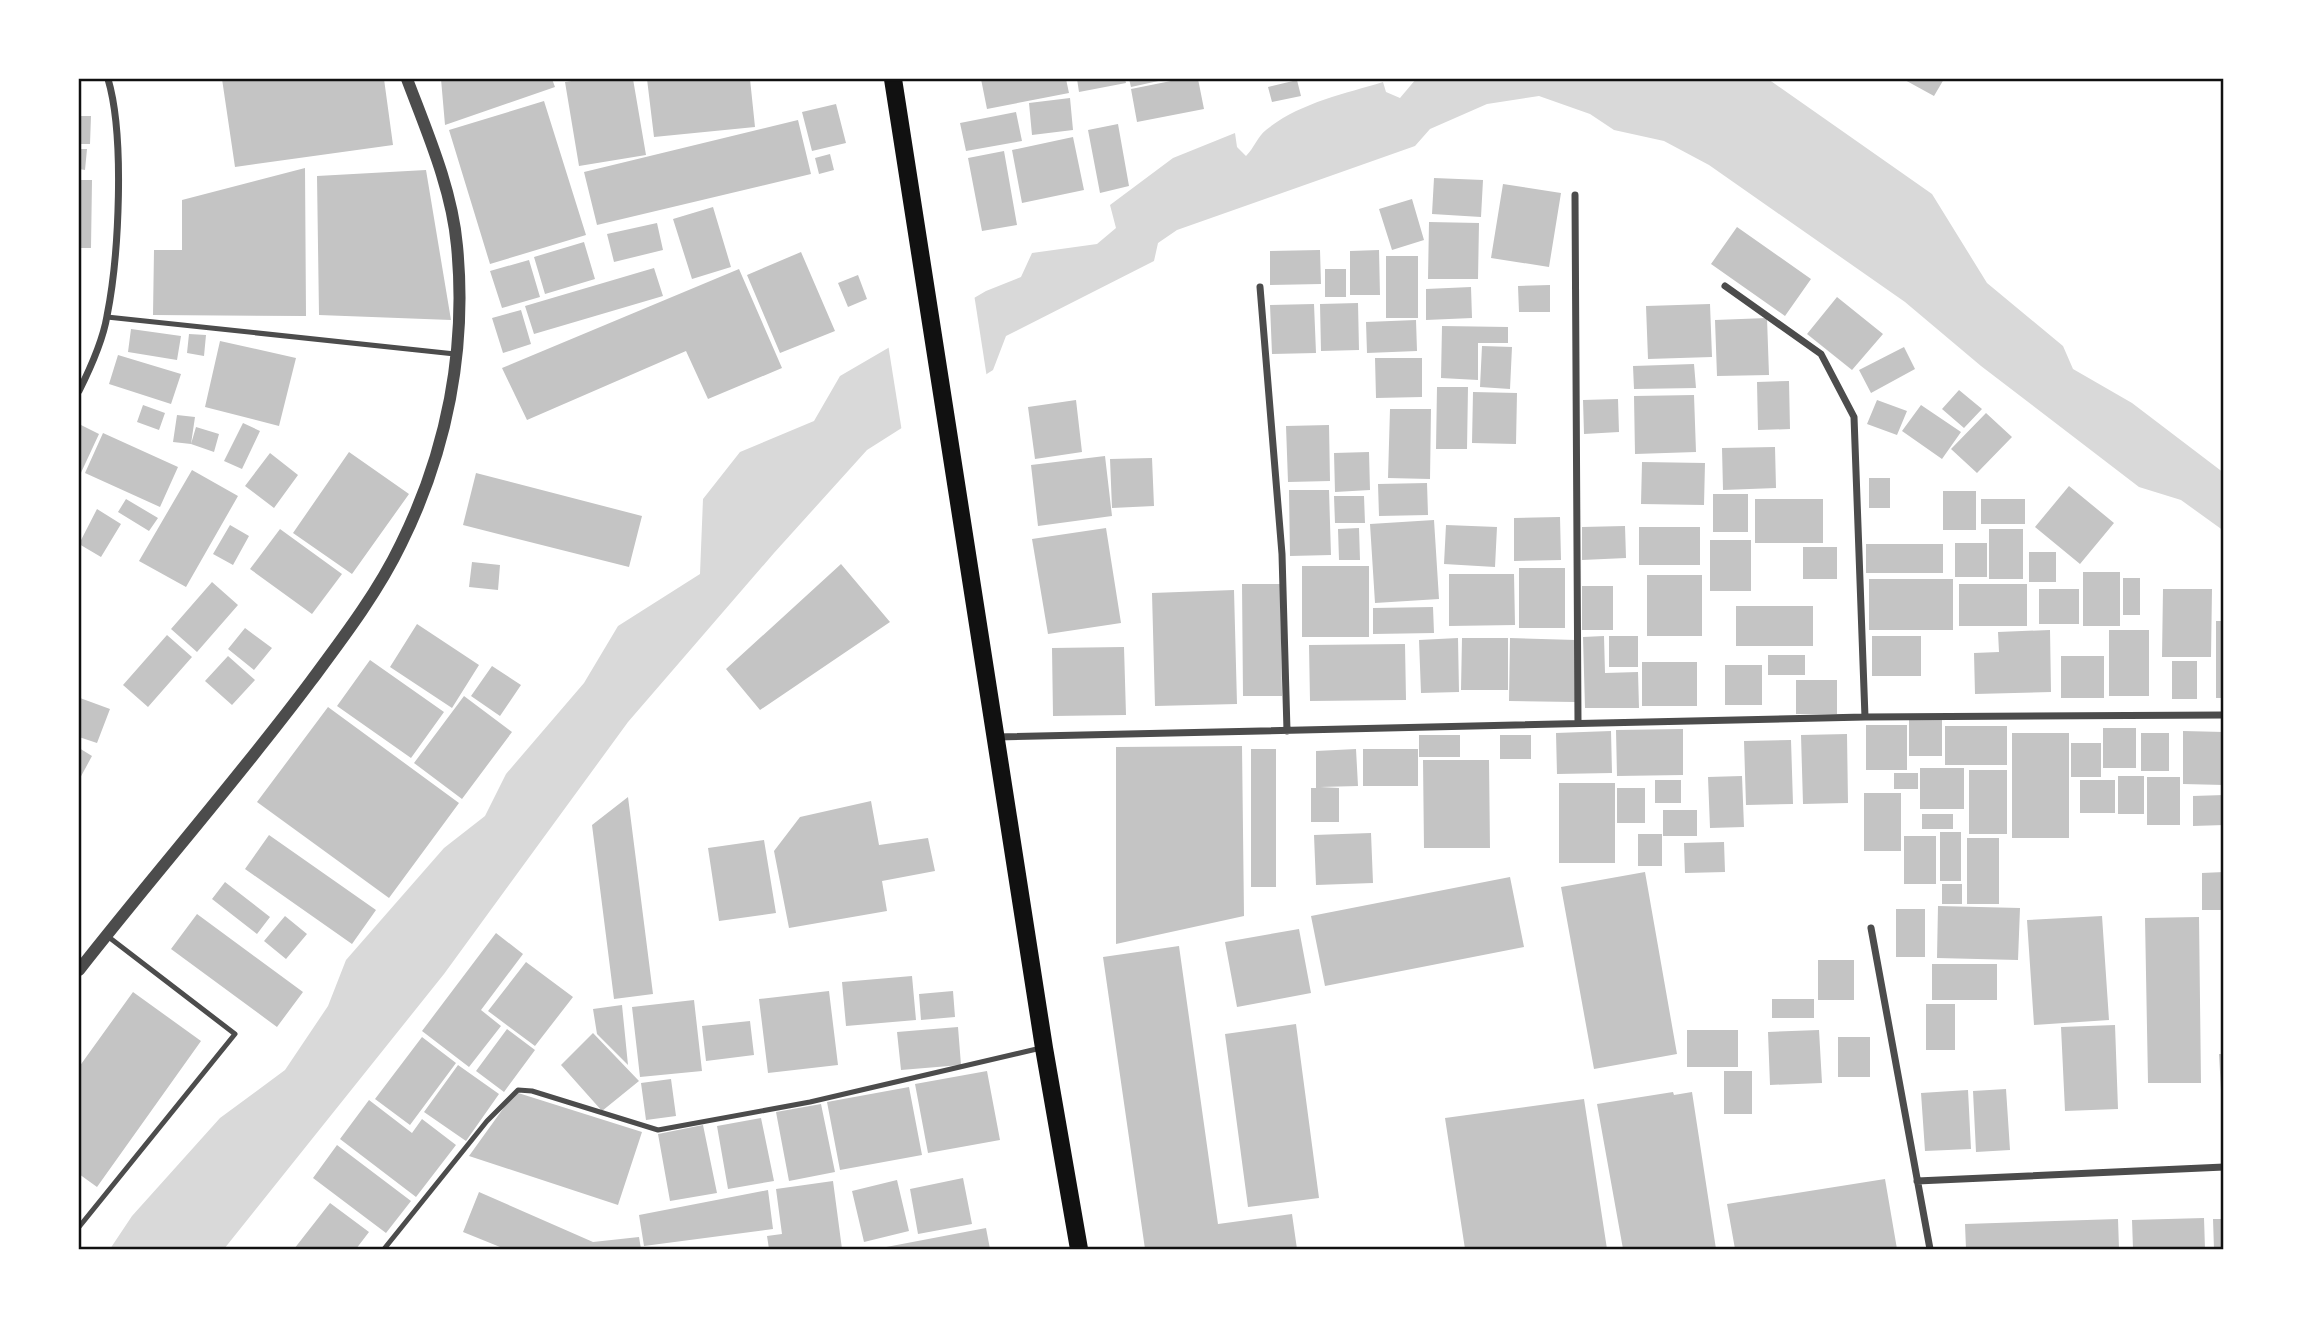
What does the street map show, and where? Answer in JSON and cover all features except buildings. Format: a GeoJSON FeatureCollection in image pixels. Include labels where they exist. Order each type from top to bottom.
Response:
{"type":"FeatureCollection","features":[{"type":"Feature","properties":{"kind":"main road"},"geometry":{"type":"LineString","coordinates":[[893,79],[1044,1048],[1079,1249]]}},
{"type":"Feature","properties":{"kind":"street"},"geometry":{"type":"LineString","coordinates":[[79,391],[107,317],[119,153],[108,79]]}},
{"type":"Feature","properties":{"kind":"street"},"geometry":{"type":"LineString","coordinates":[[79,970],[281,721],[346,634],[401,545],[432,472],[446,422],[457,354],[460,312],[457,244],[438,164],[407,79]]}},
{"type":"Feature","properties":{"kind":"street"},"geometry":{"type":"LineString","coordinates":[[1575,195],[1578,723]]}},
{"type":"Feature","properties":{"kind":"street"},"geometry":{"type":"LineString","coordinates":[[1725,286],[1821,354],[1854,418],[1865,717]]}},
{"type":"Feature","properties":{"kind":"street"},"geometry":{"type":"LineString","coordinates":[[1260,288],[1282,554],[1287,731]]}},
{"type":"Feature","properties":{"kind":"street"},"geometry":{"type":"LineString","coordinates":[[997,737],[1865,717],[2224,715]]}},
{"type":"Feature","properties":{"kind":"street"},"geometry":{"type":"LineString","coordinates":[[1871,928],[1930,1249]]}},
{"type":"Feature","properties":{"kind":"street"},"geometry":{"type":"LineString","coordinates":[[1917,1181],[2224,1167]]}},
{"type":"Feature","properties":{"kind":"lane"},"geometry":{"type":"LineString","coordinates":[[107,317],[457,354]]}},
{"type":"Feature","properties":{"kind":"lane"},"geometry":{"type":"LineString","coordinates":[[79,1227],[235,1034],[106,935]]}},
{"type":"Feature","properties":{"kind":"lane"},"geometry":{"type":"LineString","coordinates":[[384,1249],[486,1121],[518,1090],[532,1091],[658,1130],[810,1102],[1044,1048]]}},
{"type":"Feature","properties":{"kind":"shaded area"},"geometry":{"type":"Polygon","coordinates":[[[1416,79],[1768,79],[1932,194],[1987,283],[2063,346],[2073,369],[2132,403],[2224,473],[2224,531],[2181,500],[2139,487],[1981,366],[1905,302],[1709,165],[1664,141],[1614,130],[1590,114],[1539,96],[1487,104],[1430,129],[1415,146],[1177,230],[1158,243],[1154,261],[1006,336],[993,370],[867,450],[628,722],[444,974],[224,1249],[110,1249],[132,1216],[220,1118],[285,1070],[328,1006],[346,960],[444,848],[485,816],[506,774],[584,683],[618,626],[700,574],[703,499],[740,452],[814,421],[840,376],[986,291],[1021,277],[1032,253],[1097,244],[1116,228],[1110,205],[1173,158],[1235,133],[1237,147],[1246,156],[1266,130],[1307,106],[1383,82],[1386,92],[1400,98],[1416,79]]]}},
{"type":"Feature","properties":{"kind":"pier"},"geometry":{"type":"Polygon","coordinates":[[[974,294],[987,378],[902,432],[888,344],[974,294]]]}}]}
